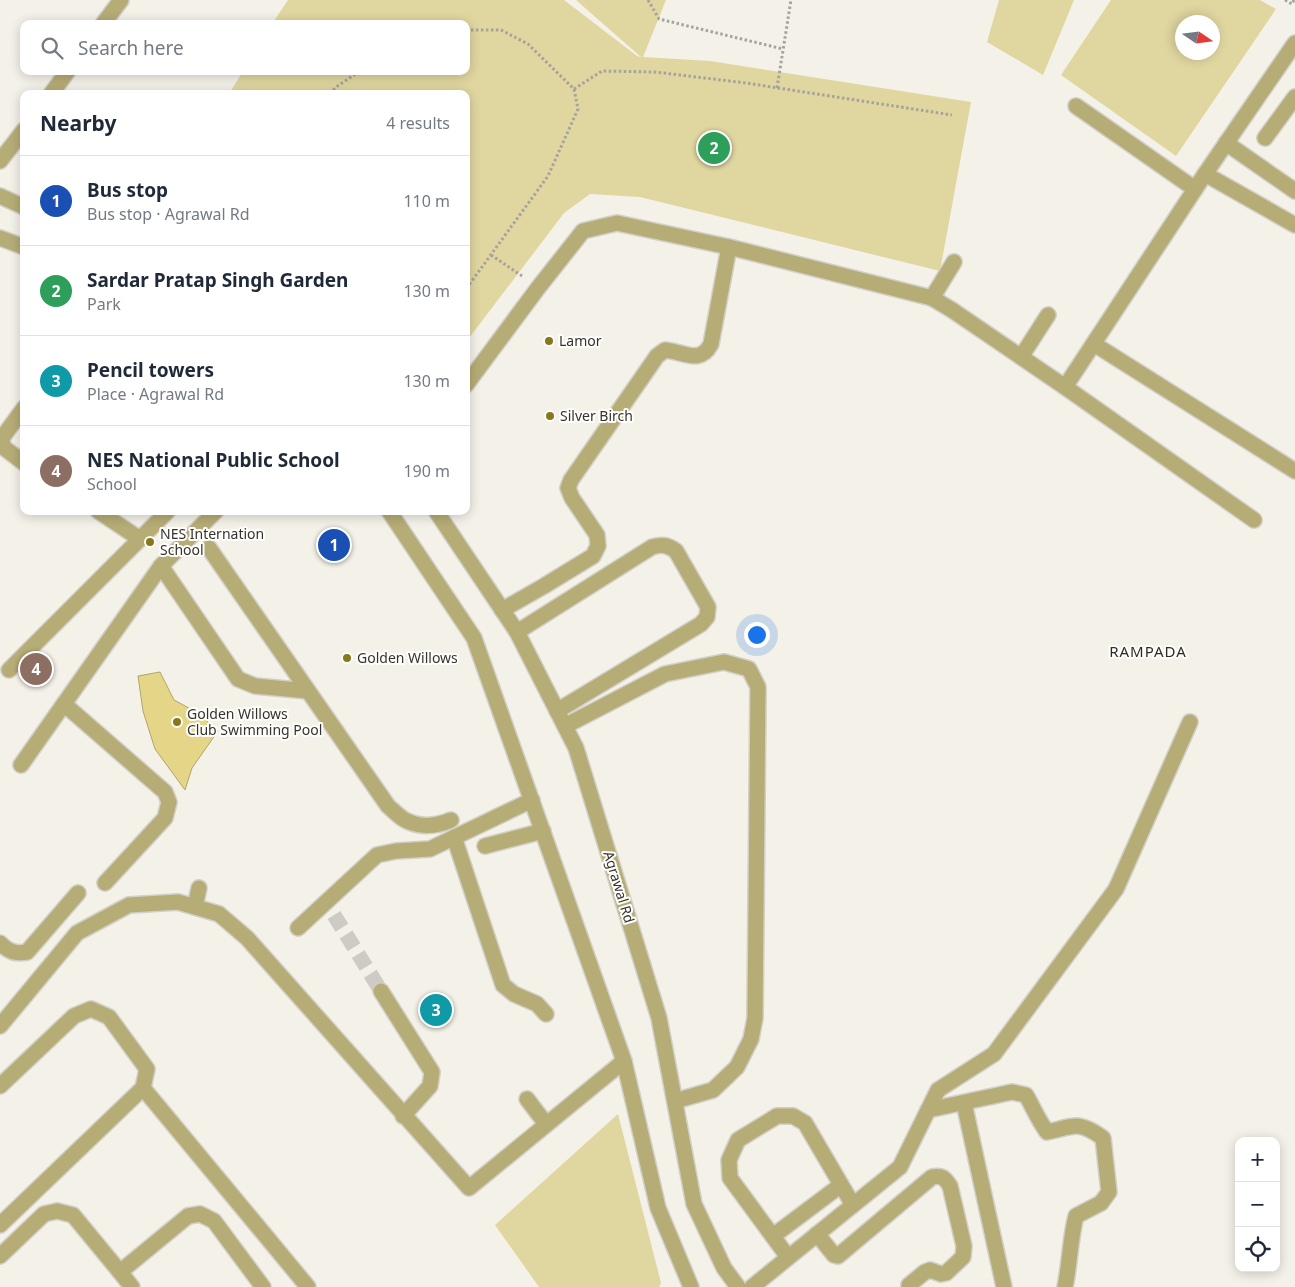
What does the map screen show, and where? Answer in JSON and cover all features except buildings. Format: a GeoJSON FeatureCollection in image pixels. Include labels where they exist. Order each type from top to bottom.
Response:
{"type":"FeatureCollection","features":[{"type":"Feature","properties":{"kind":"street"},"geometry":{"type":"LineString","coordinates":[[106,20],[121,0]]}},
{"type":"Feature","properties":{"kind":"street"},"geometry":{"type":"LineString","coordinates":[[1065,387],[1205,174],[1295,43]]}},
{"type":"Feature","properties":{"kind":"street"},"geometry":{"type":"LineString","coordinates":[[54,90],[65,75]]}},
{"type":"Feature","properties":{"kind":"street"},"geometry":{"type":"LineString","coordinates":[[1265,138],[1295,97]]}},
{"type":"Feature","properties":{"kind":"street"},"geometry":{"type":"LineString","coordinates":[[1076,106],[1195,189]]}},
{"type":"Feature","properties":{"kind":"street"},"geometry":{"type":"LineString","coordinates":[[0,161],[20,135]]}},
{"type":"Feature","properties":{"kind":"street"},"geometry":{"type":"LineString","coordinates":[[1226,143],[1295,191]]}},
{"type":"Feature","properties":{"kind":"street"},"geometry":{"type":"LineString","coordinates":[[1205,174],[1295,225]]}},
{"type":"Feature","properties":{"kind":"street"},"geometry":{"type":"LineString","coordinates":[[0,196],[20,205]]}},
{"type":"Feature","properties":{"kind":"street"},"geometry":{"type":"LineString","coordinates":[[470,381],[582,231],[617,223],[729,247],[932,298],[1065,387],[1254,520]]}},
{"type":"Feature","properties":{"kind":"street"},"geometry":{"type":"LineString","coordinates":[[0,238],[20,246]]}},
{"type":"Feature","properties":{"kind":"street"},"geometry":{"type":"LineString","coordinates":[[502,610],[593,556],[598,546],[598,535],[572,498],[568,488],[571,480],[657,356],[665,350],[699,357],[706,353],[711,344],[729,247]]}},
{"type":"Feature","properties":{"kind":"street"},"geometry":{"type":"LineString","coordinates":[[932,298],[954,262]]}},
{"type":"Feature","properties":{"kind":"street"},"geometry":{"type":"LineString","coordinates":[[1021,357],[1048,314]]}},
{"type":"Feature","properties":{"kind":"street"},"geometry":{"type":"LineString","coordinates":[[1094,344],[1295,471]]}},
{"type":"Feature","properties":{"kind":"street"},"geometry":{"type":"LineString","coordinates":[[20,413],[2,438],[3,447],[20,460]]}},
{"type":"Feature","properties":{"kind":"street"},"geometry":{"type":"LineString","coordinates":[[104,515],[140,539]]}},
{"type":"Feature","properties":{"kind":"street"},"geometry":{"type":"LineString","coordinates":[[9,670],[164,515]]}},
{"type":"Feature","properties":{"kind":"street"},"geometry":{"type":"LineString","coordinates":[[21,765],[161,566],[212,515]]}},
{"type":"Feature","properties":{"kind":"street"},"geometry":{"type":"LineString","coordinates":[[392,515],[474,638],[624,1061],[658,1208],[691,1287]]}},
{"type":"Feature","properties":{"kind":"street","name":"Agrawal Rd"},"geometry":{"type":"LineString","coordinates":[[439,515],[517,632],[576,748],[659,1018],[694,1204],[724,1268],[738,1287]]}},
{"type":"Feature","properties":{"kind":"street"},"geometry":{"type":"LineString","coordinates":[[517,632],[652,547],[661,545],[669,546],[676,550],[708,607],[707,617],[701,624],[557,711]]}},
{"type":"Feature","properties":{"kind":"street"},"geometry":{"type":"LineString","coordinates":[[209,548],[388,806],[406,821],[428,826],[438,826],[451,820]]}},
{"type":"Feature","properties":{"kind":"street"},"geometry":{"type":"LineString","coordinates":[[161,566],[238,679],[255,686],[308,690]]}},
{"type":"Feature","properties":{"kind":"street"},"geometry":{"type":"LineString","coordinates":[[565,726],[665,674],[673,672],[724,662],[749,669],[758,687],[755,1018],[750,1039],[737,1067],[713,1090],[675,1101]]}},
{"type":"Feature","properties":{"kind":"street"},"geometry":{"type":"LineString","coordinates":[[64,704],[165,792],[169,802],[164,818],[105,883]]}},
{"type":"Feature","properties":{"kind":"street"},"geometry":{"type":"LineString","coordinates":[[752,1287],[900,1167],[938,1090],[994,1054],[1116,889],[1190,722]]}},
{"type":"Feature","properties":{"kind":"street"},"geometry":{"type":"LineString","coordinates":[[298,928],[377,855],[430,848],[532,800]]}},
{"type":"Feature","properties":{"kind":"street"},"geometry":{"type":"LineString","coordinates":[[485,846],[543,832]]}},
{"type":"Feature","properties":{"kind":"street"},"geometry":{"type":"LineString","coordinates":[[459,835],[503,984],[514,994],[537,1004],[546,1014]]}},
{"type":"Feature","properties":{"kind":"street"},"geometry":{"type":"LineString","coordinates":[[195,907],[199,888]]}},
{"type":"Feature","properties":{"kind":"street"},"geometry":{"type":"LineString","coordinates":[[0,943],[16,954],[27,952],[78,893]]}},
{"type":"Feature","properties":{"kind":"street"},"geometry":{"type":"LineString","coordinates":[[2,1020],[77,933],[129,905],[178,902],[219,914],[246,938],[469,1188],[624,1061]]}},
{"type":"Feature","properties":{"kind":"street"},"geometry":{"type":"LineString","coordinates":[[326,902],[334,915]]}},
{"type":"Feature","properties":{"kind":"street"},"geometry":{"type":"LineString","coordinates":[[381,990],[432,1072],[430,1086],[403,1116]]}},
{"type":"Feature","properties":{"kind":"street"},"geometry":{"type":"LineString","coordinates":[[0,1086],[74,1016],[91,1009],[109,1016],[147,1069],[142,1088],[0,1225]]}},
{"type":"Feature","properties":{"kind":"street"},"geometry":{"type":"LineString","coordinates":[[142,1088],[308,1287]]}},
{"type":"Feature","properties":{"kind":"street"},"geometry":{"type":"LineString","coordinates":[[928,1110],[1012,1092],[1026,1095],[1033,1106],[1039,1122],[1047,1132],[1079,1125],[1090,1128],[1103,1138],[1109,1192],[1101,1203],[1076,1216],[1072,1230],[1069,1269],[1064,1287]]}},
{"type":"Feature","properties":{"kind":"street"},"geometry":{"type":"LineString","coordinates":[[527,1099],[546,1124]]}},
{"type":"Feature","properties":{"kind":"street"},"geometry":{"type":"LineString","coordinates":[[964,1103],[1004,1287]]}},
{"type":"Feature","properties":{"kind":"street"},"geometry":{"type":"LineString","coordinates":[[788,1258],[730,1178],[729,1160],[738,1140],[778,1116],[793,1116],[805,1123],[853,1205]]}},
{"type":"Feature","properties":{"kind":"street"},"geometry":{"type":"LineString","coordinates":[[818,1234],[834,1255],[838,1256],[932,1177],[940,1176],[945,1178],[950,1186],[964,1246],[962,1257],[946,1273],[941,1274],[930,1270],[925,1272],[909,1287]]}},
{"type":"Feature","properties":{"kind":"street"},"geometry":{"type":"LineString","coordinates":[[773,1236],[841,1185]]}},
{"type":"Feature","properties":{"kind":"street"},"geometry":{"type":"LineString","coordinates":[[0,1256],[44,1214],[57,1211],[73,1215],[132,1287]]}},
{"type":"Feature","properties":{"kind":"street"},"geometry":{"type":"LineString","coordinates":[[120,1272],[188,1216],[200,1214],[214,1221],[263,1287]]}},
{"type":"Feature","properties":{"kind":"path"},"geometry":{"type":"LineString","coordinates":[[648,0],[659,20],[783,49]]}},
{"type":"Feature","properties":{"kind":"path"},"geometry":{"type":"LineString","coordinates":[[777,88],[791,0]]}},
{"type":"Feature","properties":{"kind":"path"},"geometry":{"type":"LineString","coordinates":[[1285,0],[1292,4],[1294,0]]}},
{"type":"Feature","properties":{"kind":"path"},"geometry":{"type":"LineString","coordinates":[[470,30],[501,30],[528,44],[574,89],[578,109],[548,176],[470,284]]}},
{"type":"Feature","properties":{"kind":"path"},"geometry":{"type":"LineString","coordinates":[[574,89],[602,71],[655,72],[777,88],[952,115]]}},
{"type":"Feature","properties":{"kind":"path"},"geometry":{"type":"LineString","coordinates":[[333,90],[354,75]]}},
{"type":"Feature","properties":{"kind":"path"},"geometry":{"type":"LineString","coordinates":[[492,255],[538,288]]}},
{"type":"Feature","properties":{"kind":"shaded area"},"geometry":{"type":"Polygon","coordinates":[[[288,0],[564,0],[637,56],[641,57],[576,0],[666,0],[643,57],[710,61],[971,102],[940,271],[640,197],[590,194],[564,213],[470,337],[470,90],[231,90],[241,75],[470,75],[470,20],[275,20],[288,0]]]}},
{"type":"Feature","properties":{"kind":"shaded area"},"geometry":{"type":"Polygon","coordinates":[[[999,0],[1074,0],[1043,75],[987,42],[999,0]]]}},
{"type":"Feature","properties":{"kind":"shaded area"},"geometry":{"type":"Polygon","coordinates":[[[1111,0],[1260,0],[1276,9],[1176,156],[1061,75],[1111,0]]]}},
{"type":"Feature","properties":{"kind":"shaded area","name":"Golden Willows Club Swimming Pool"},"geometry":{"type":"Polygon","coordinates":[[[160,672],[174,700],[198,713],[218,731],[192,768],[185,790],[155,749],[143,711],[138,676],[160,672]]]}},
{"type":"Feature","properties":{"kind":"shaded area"},"geometry":{"type":"Polygon","coordinates":[[[618,1114],[661,1283],[659,1287],[539,1287],[495,1225],[618,1114]]]}},
{"type":"Feature","properties":{"kind":"tunnel"},"geometry":{"type":"LineString","coordinates":[[334,915],[381,991]]}},
{"type":"Feature","properties":{"kind":"place","name":"Sardar Pratap Singh Garden"},"geometry":{"type":"Point","coordinates":[714,148]}},
{"type":"Feature","properties":{"kind":"place","name":"Lamor"},"geometry":{"type":"Point","coordinates":[549,341]}},
{"type":"Feature","properties":{"kind":"place","name":"Silver Birch"},"geometry":{"type":"Point","coordinates":[550,416]}},
{"type":"Feature","properties":{"kind":"place","name":"NES Internation School"},"geometry":{"type":"Point","coordinates":[150,542]}},
{"type":"Feature","properties":{"kind":"place","name":"Bus stop"},"geometry":{"type":"Point","coordinates":[334,545]}},
{"type":"Feature","properties":{"kind":"place","name":"Golden Willows"},"geometry":{"type":"Point","coordinates":[347,658]}},
{"type":"Feature","properties":{"kind":"place","name":"NES National Public School"},"geometry":{"type":"Point","coordinates":[36,669]}},
{"type":"Feature","properties":{"kind":"place","name":"Golden Willows Club Swimming Pool"},"geometry":{"type":"Point","coordinates":[177,722]}},
{"type":"Feature","properties":{"kind":"place","name":"Pencil towers"},"geometry":{"type":"Point","coordinates":[436,1010]}},
{"type":"Feature","properties":{"kind":"district","name":"RAMPADA"},"geometry":{"type":"Point","coordinates":[1148,652]}}]}
